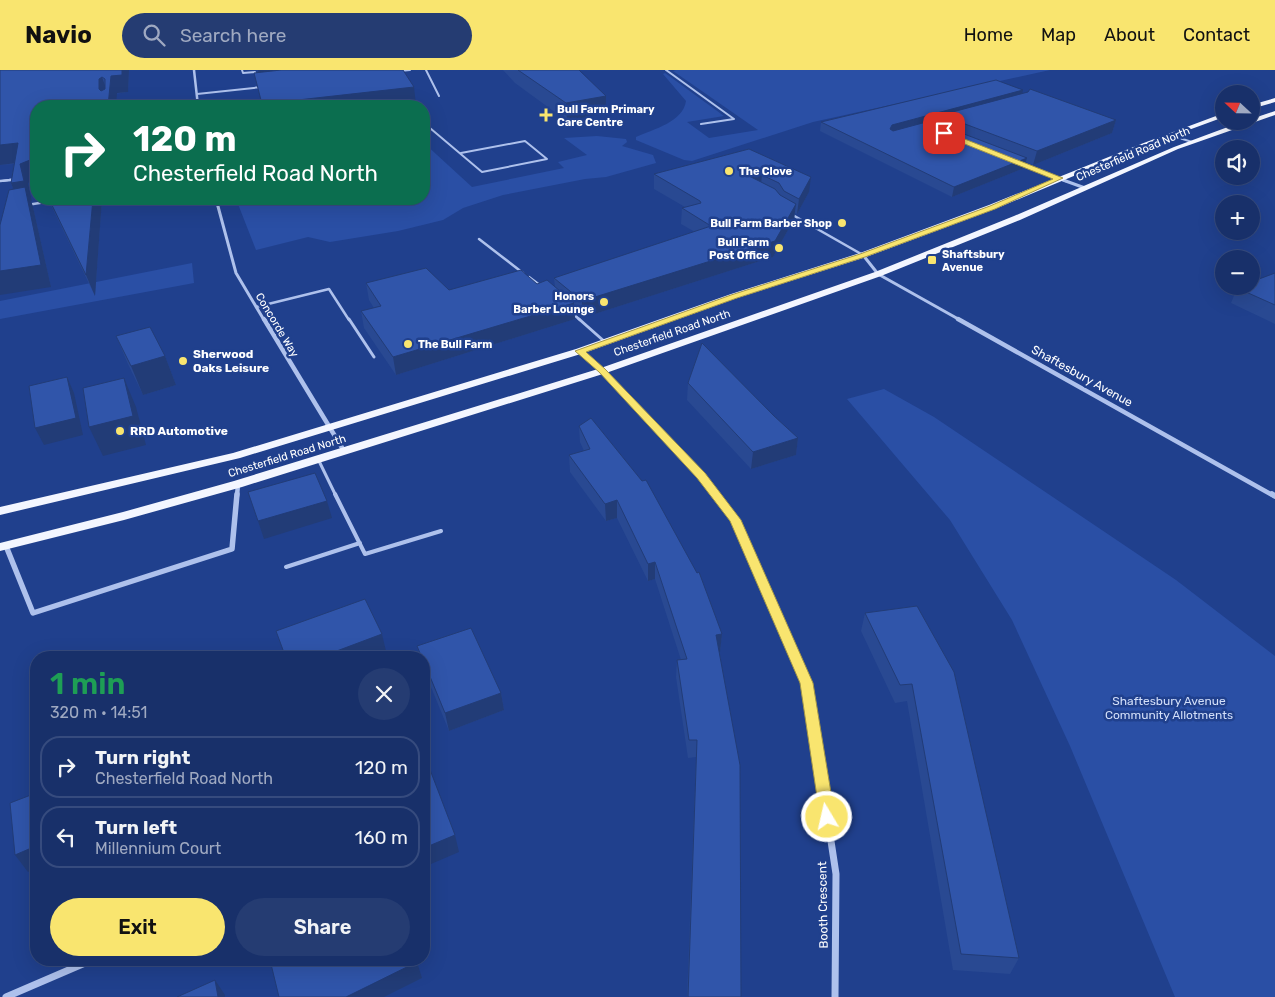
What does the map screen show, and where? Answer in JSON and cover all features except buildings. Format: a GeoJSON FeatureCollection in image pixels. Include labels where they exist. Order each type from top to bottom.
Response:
{"type":"FeatureCollection","features":[{"type":"Feature","properties":{"kind":"main road"},"geometry":{"type":"LineString","coordinates":[[1260,104],[1275,100]]}},
{"type":"Feature","properties":{"kind":"main road","name":"Chesterfield Road North"},"geometry":{"type":"LineString","coordinates":[[1260,118],[1275,113]]}},
{"type":"Feature","properties":{"kind":"main road","name":"Chesterfield Road North"},"geometry":{"type":"LineString","coordinates":[[0,511],[236,456],[580,351],[734,296],[863,255],[992,207],[1059,178],[1215,118]]}},
{"type":"Feature","properties":{"kind":"main road","name":"Chesterfield Road North"},"geometry":{"type":"LineString","coordinates":[[3,546],[124,516],[238,484],[602,370],[878,274],[1192,142],[1226,130]]}},
{"type":"Feature","properties":{"kind":"street"},"geometry":{"type":"LineString","coordinates":[[194,70],[198,100]]}},
{"type":"Feature","properties":{"kind":"street"},"geometry":{"type":"LineString","coordinates":[[1016,162],[1084,188]]}},
{"type":"Feature","properties":{"kind":"street","name":"Concorde Way"},"geometry":{"type":"LineString","coordinates":[[218,205],[236,272],[344,451]]}},
{"type":"Feature","properties":{"kind":"street"},"geometry":{"type":"LineString","coordinates":[[863,255],[878,274]]}},
{"type":"Feature","properties":{"kind":"street","name":"Shaftesbury Avenue"},"geometry":{"type":"LineString","coordinates":[[878,274],[1275,496]]}},
{"type":"Feature","properties":{"kind":"street","name":"Booth Crescent"},"geometry":{"type":"LineString","coordinates":[[580,351],[602,370],[701,476],[736,520],[806,683],[836,874],[835,997]]}},
{"type":"Feature","properties":{"kind":"street"},"geometry":{"type":"LineString","coordinates":[[3,546],[33,613],[232,549],[238,484]]}},
{"type":"Feature","properties":{"kind":"street"},"geometry":{"type":"LineString","coordinates":[[6,997],[78,966]]}},
{"type":"Feature","properties":{"kind":"lane"},"geometry":{"type":"LineString","coordinates":[[242,70],[243,73],[255,72],[257,79]]}},
{"type":"Feature","properties":{"kind":"lane"},"geometry":{"type":"LineString","coordinates":[[392,72],[410,70]]}},
{"type":"Feature","properties":{"kind":"lane"},"geometry":{"type":"LineString","coordinates":[[426,70],[439,96]]}},
{"type":"Feature","properties":{"kind":"lane"},"geometry":{"type":"LineString","coordinates":[[666,70],[734,119],[701,124]]}},
{"type":"Feature","properties":{"kind":"lane"},"geometry":{"type":"LineString","coordinates":[[197,94],[269,86]]}},
{"type":"Feature","properties":{"kind":"lane"},"geometry":{"type":"LineString","coordinates":[[430,126],[482,172],[547,159],[525,141],[461,153]]}},
{"type":"Feature","properties":{"kind":"lane"},"geometry":{"type":"LineString","coordinates":[[1170,135],[1192,142]]}},
{"type":"Feature","properties":{"kind":"lane"},"geometry":{"type":"LineString","coordinates":[[0,181],[20,178]]}},
{"type":"Feature","properties":{"kind":"lane"},"geometry":{"type":"LineString","coordinates":[[20,206],[30,204]]}},
{"type":"Feature","properties":{"kind":"lane"},"geometry":{"type":"LineString","coordinates":[[789,213],[863,255]]}},
{"type":"Feature","properties":{"kind":"lane"},"geometry":{"type":"LineString","coordinates":[[479,239],[512,266],[534,280],[548,293]]}},
{"type":"Feature","properties":{"kind":"lane"},"geometry":{"type":"LineString","coordinates":[[256,307],[329,289],[374,356]]}},
{"type":"Feature","properties":{"kind":"lane"},"geometry":{"type":"LineString","coordinates":[[569,311],[605,342]]}},
{"type":"Feature","properties":{"kind":"lane"},"geometry":{"type":"LineString","coordinates":[[318,459],[365,554],[441,531]]}},
{"type":"Feature","properties":{"kind":"lane"},"geometry":{"type":"LineString","coordinates":[[286,567],[360,543]]}},
{"type":"Feature","properties":{"kind":"green space"},"geometry":{"type":"Polygon","coordinates":[[[1050,70],[813,122],[692,161],[684,160],[636,140],[636,137],[674,120],[684,108],[686,101],[663,74],[665,73],[724,116],[687,122],[709,138],[758,130],[673,71],[1050,70]]]}},
{"type":"Feature","properties":{"kind":"green space"},"geometry":{"type":"Polygon","coordinates":[[[597,136],[626,139],[627,142],[622,146],[653,155],[656,163],[606,177],[585,179],[503,195],[463,208],[443,220],[398,231],[330,242],[308,237],[256,250],[238,205],[430,205],[430,148],[472,187],[564,168],[558,162],[587,155],[564,138],[597,136]]]}},
{"type":"Feature","properties":{"kind":"green space"},"geometry":{"type":"Polygon","coordinates":[[[192,263],[194,283],[0,319],[0,301],[192,263]]]}},
{"type":"Feature","properties":{"kind":"green space","name":"Shaftesbury Avenue Community Allotments"},"geometry":{"type":"Polygon","coordinates":[[[884,389],[934,417],[1176,580],[1275,656],[1275,997],[1175,997],[1070,746],[1012,620],[950,520],[847,399],[884,389]]]}},
{"type":"Feature","properties":{"kind":"place","name":"Bull Farm Primary Care Centre"},"geometry":{"type":"Point","coordinates":[546,115]}},
{"type":"Feature","properties":{"kind":"place","name":"The Clove"},"geometry":{"type":"Point","coordinates":[729,171]}},
{"type":"Feature","properties":{"kind":"place","name":"Bull Farm Barber Shop"},"geometry":{"type":"Point","coordinates":[842,223]}},
{"type":"Feature","properties":{"kind":"place","name":"Bull Farm Post Office"},"geometry":{"type":"Point","coordinates":[779,248]}},
{"type":"Feature","properties":{"kind":"place","name":"Shaftsbury Avenue"},"geometry":{"type":"Point","coordinates":[932,260]}},
{"type":"Feature","properties":{"kind":"place","name":"Honors Barber Lounge"},"geometry":{"type":"Point","coordinates":[604,302]}},
{"type":"Feature","properties":{"kind":"place","name":"The Bull Farm"},"geometry":{"type":"Point","coordinates":[408,344]}},
{"type":"Feature","properties":{"kind":"place","name":"Sherwood Oaks Leisure"},"geometry":{"type":"Point","coordinates":[183,361]}},
{"type":"Feature","properties":{"kind":"place","name":"RRD Automotive"},"geometry":{"type":"Point","coordinates":[120,431]}},
{"type":"Feature","properties":{"kind":"route"},"geometry":{"type":"LineString","coordinates":[[827,817],[806,683],[736,520],[701,476],[602,370],[580,351],[734,296],[863,255],[992,207],[1059,178],[944,133]]}}]}
